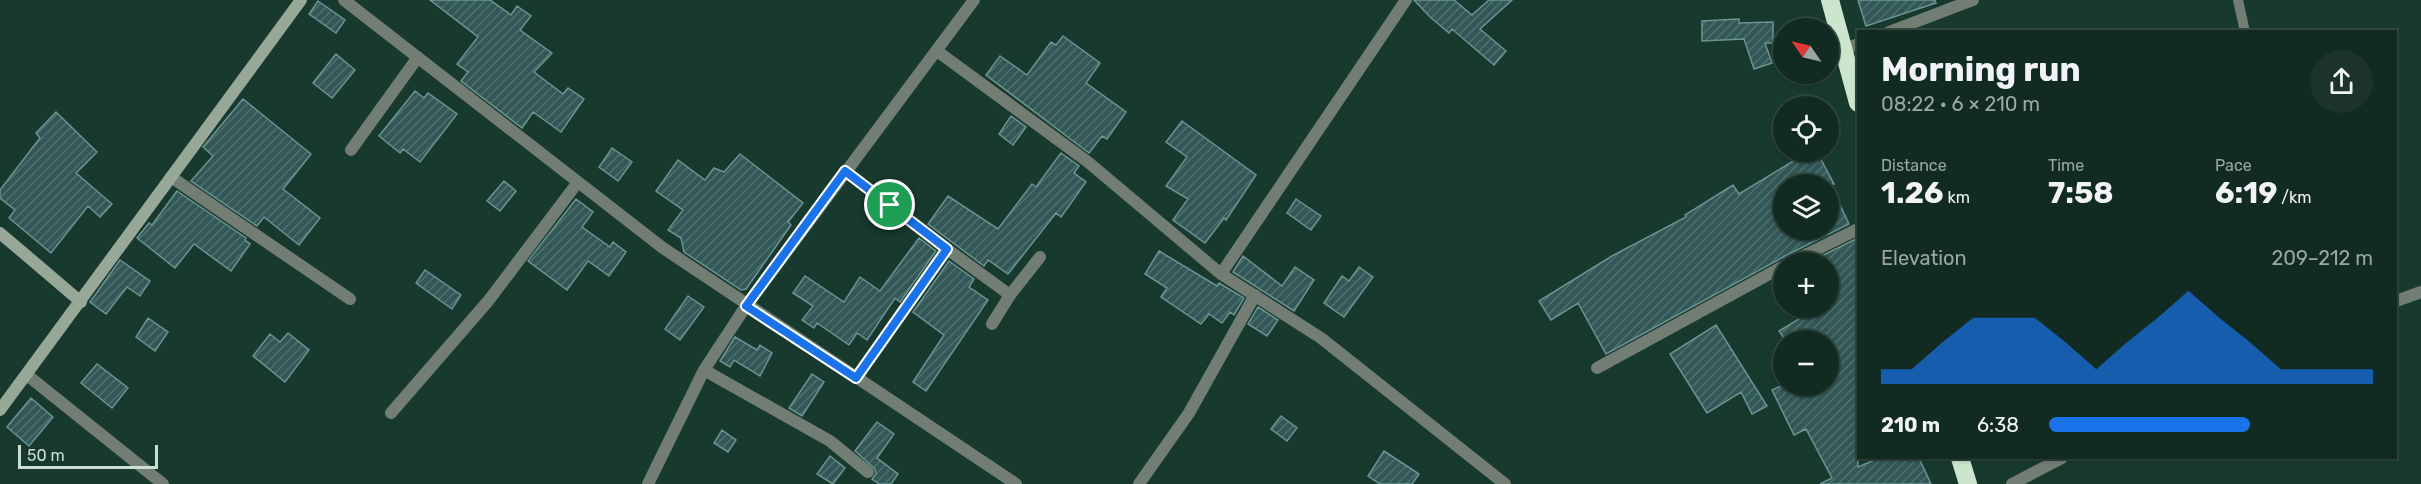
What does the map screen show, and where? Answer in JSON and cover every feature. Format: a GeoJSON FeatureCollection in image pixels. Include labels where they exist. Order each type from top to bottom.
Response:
{"type":"FeatureCollection","features":[{"type":"Feature","properties":{"kind":"highway"},"geometry":{"type":"LineString","coordinates":[[1830,0],[1851,47],[1857,95]]}},
{"type":"Feature","properties":{"kind":"highway"},"geometry":{"type":"LineString","coordinates":[[1960,459],[1968,484]]}},
{"type":"Feature","properties":{"kind":"street"},"geometry":{"type":"LineString","coordinates":[[0,410],[301,0]]}},
{"type":"Feature","properties":{"kind":"street"},"geometry":{"type":"LineString","coordinates":[[344,0],[663,248],[746,306],[1016,484]]}},
{"type":"Feature","properties":{"kind":"street"},"geometry":{"type":"LineString","coordinates":[[648,484],[704,370],[746,306],[974,0]]}},
{"type":"Feature","properties":{"kind":"street"},"geometry":{"type":"LineString","coordinates":[[1221,274],[1406,0]]}},
{"type":"Feature","properties":{"kind":"street"},"geometry":{"type":"LineString","coordinates":[[1894,30],[1973,0]]}},
{"type":"Feature","properties":{"kind":"street"},"geometry":{"type":"LineString","coordinates":[[937,51],[1088,162],[1221,274],[1321,338],[1505,484]]}},
{"type":"Feature","properties":{"kind":"street"},"geometry":{"type":"LineString","coordinates":[[351,150],[418,57]]}},
{"type":"Feature","properties":{"kind":"street"},"geometry":{"type":"LineString","coordinates":[[845,171],[1010,295]]}},
{"type":"Feature","properties":{"kind":"street"},"geometry":{"type":"LineString","coordinates":[[171,177],[350,299]]}},
{"type":"Feature","properties":{"kind":"street"},"geometry":{"type":"LineString","coordinates":[[391,413],[489,300],[578,182]]}},
{"type":"Feature","properties":{"kind":"street"},"geometry":{"type":"LineString","coordinates":[[1811,252],[1857,229]]}},
{"type":"Feature","properties":{"kind":"street"},"geometry":{"type":"LineString","coordinates":[[0,233],[81,302]]}},
{"type":"Feature","properties":{"kind":"street"},"geometry":{"type":"LineString","coordinates":[[856,378],[947,249]]}},
{"type":"Feature","properties":{"kind":"street"},"geometry":{"type":"LineString","coordinates":[[992,324],[1010,295],[1040,257]]}},
{"type":"Feature","properties":{"kind":"street"},"geometry":{"type":"LineString","coordinates":[[1597,368],[1773,272]]}},
{"type":"Feature","properties":{"kind":"street"},"geometry":{"type":"LineString","coordinates":[[2397,301],[2421,292]]}},
{"type":"Feature","properties":{"kind":"street"},"geometry":{"type":"LineString","coordinates":[[1139,484],[1189,413],[1255,296]]}},
{"type":"Feature","properties":{"kind":"street"},"geometry":{"type":"LineString","coordinates":[[704,370],[830,441],[868,472]]}},
{"type":"Feature","properties":{"kind":"street"},"geometry":{"type":"LineString","coordinates":[[27,375],[163,484]]}},
{"type":"Feature","properties":{"kind":"street"},"geometry":{"type":"LineString","coordinates":[[2012,484],[2060,459]]}},
{"type":"Feature","properties":{"kind":"lane"},"geometry":{"type":"LineString","coordinates":[[2238,0],[2245,30]]}},
{"type":"Feature","properties":{"kind":"building"},"geometry":{"type":"Polygon","coordinates":[[[430,0],[490,0],[511,15],[517,6],[531,16],[520,30],[552,53],[534,72],[563,94],[568,88],[584,99],[561,132],[533,112],[522,128],[461,81],[468,72],[457,64],[478,37],[430,0]]]}},
{"type":"Feature","properties":{"kind":"building"},"geometry":{"type":"Polygon","coordinates":[[[1414,0],[1454,0],[1472,15],[1489,0],[1512,0],[1480,29],[1506,51],[1494,65],[1452,29],[1449,33],[1414,0]]]}},
{"type":"Feature","properties":{"kind":"building"},"geometry":{"type":"Polygon","coordinates":[[[1858,0],[1935,0],[1936,3],[1866,26],[1858,0]]]}},
{"type":"Feature","properties":{"kind":"building"},"geometry":{"type":"Polygon","coordinates":[[[318,1],[345,20],[336,33],[309,14],[318,1]]]}},
{"type":"Feature","properties":{"kind":"building"},"geometry":{"type":"Polygon","coordinates":[[[1739,19],[1739,23],[1773,22],[1773,43],[1765,43],[1772,63],[1754,69],[1744,39],[1702,41],[1702,21],[1739,19]]]}},
{"type":"Feature","properties":{"kind":"building"},"geometry":{"type":"Polygon","coordinates":[[[1063,36],[1100,63],[1086,83],[1126,112],[1107,139],[1102,136],[1089,153],[986,75],[1000,56],[1027,75],[1051,42],[1056,45],[1063,36]]]}},
{"type":"Feature","properties":{"kind":"building"},"geometry":{"type":"Polygon","coordinates":[[[336,54],[355,70],[332,98],[313,83],[336,54]]]}},
{"type":"Feature","properties":{"kind":"building"},"geometry":{"type":"Polygon","coordinates":[[[415,91],[424,98],[428,93],[457,114],[420,162],[403,149],[400,153],[379,136],[415,91]]]}},
{"type":"Feature","properties":{"kind":"building"},"geometry":{"type":"Polygon","coordinates":[[[243,99],[311,154],[283,189],[320,218],[299,245],[264,217],[257,226],[191,181],[213,156],[203,147],[243,99]]]}},
{"type":"Feature","properties":{"kind":"building"},"geometry":{"type":"Polygon","coordinates":[[[56,112],[97,152],[76,173],[112,204],[100,217],[88,206],[51,253],[9,218],[15,210],[0,198],[0,190],[40,138],[36,133],[56,112]]]}},
{"type":"Feature","properties":{"kind":"building"},"geometry":{"type":"Polygon","coordinates":[[[1011,116],[1026,127],[1013,145],[999,134],[1011,116]]]}},
{"type":"Feature","properties":{"kind":"building"},"geometry":{"type":"Polygon","coordinates":[[[1182,121],[1256,175],[1226,220],[1224,218],[1205,243],[1173,220],[1188,199],[1166,186],[1187,157],[1166,142],[1182,121]]]}},
{"type":"Feature","properties":{"kind":"building"},"geometry":{"type":"Polygon","coordinates":[[[612,148],[632,162],[618,181],[599,167],[612,148]]]}},
{"type":"Feature","properties":{"kind":"building"},"geometry":{"type":"Polygon","coordinates":[[[1061,153],[1079,166],[1074,173],[1086,182],[1061,217],[1056,213],[1008,274],[988,260],[984,266],[928,224],[948,196],[998,229],[1032,184],[1036,187],[1061,153]]]}},
{"type":"Feature","properties":{"kind":"building"},"geometry":{"type":"Polygon","coordinates":[[[740,154],[803,203],[788,222],[791,225],[746,289],[741,290],[684,252],[681,238],[668,230],[683,210],[656,191],[678,160],[705,180],[714,168],[724,172],[740,154]]]}},
{"type":"Feature","properties":{"kind":"building"},"geometry":{"type":"Polygon","coordinates":[[[1792,162],[1822,162],[1829,174],[1773,174],[1773,240],[1817,240],[1793,252],[1773,252],[1773,263],[1606,354],[1578,303],[1551,320],[1539,301],[1612,256],[1686,217],[1685,215],[1733,185],[1739,194],[1792,162]]]}},
{"type":"Feature","properties":{"kind":"building"},"geometry":{"type":"Polygon","coordinates":[[[504,181],[516,191],[500,211],[487,201],[504,181]]]}},
{"type":"Feature","properties":{"kind":"building"},"geometry":{"type":"Polygon","coordinates":[[[177,191],[246,238],[245,240],[250,244],[231,271],[194,244],[175,268],[137,238],[149,223],[152,225],[177,191]]]}},
{"type":"Feature","properties":{"kind":"building"},"geometry":{"type":"Polygon","coordinates":[[[576,199],[593,212],[582,227],[610,247],[613,242],[626,252],[609,276],[588,261],[567,290],[528,261],[576,199]]]}},
{"type":"Feature","properties":{"kind":"building"},"geometry":{"type":"Polygon","coordinates":[[[1296,199],[1321,216],[1311,230],[1287,213],[1296,199]]]}},
{"type":"Feature","properties":{"kind":"building"},"geometry":{"type":"Polygon","coordinates":[[[1839,203],[1849,224],[1839,229],[1839,203]]]}},
{"type":"Feature","properties":{"kind":"building"},"geometry":{"type":"Polygon","coordinates":[[[919,238],[936,251],[900,302],[895,298],[867,340],[857,333],[849,345],[817,323],[814,328],[802,320],[813,306],[793,293],[805,276],[844,302],[860,277],[880,291],[919,238]]]}},
{"type":"Feature","properties":{"kind":"building"},"geometry":{"type":"Polygon","coordinates":[[[1856,239],[1858,467],[1877,459],[1919,459],[1931,484],[1820,484],[1832,478],[1806,429],[1794,435],[1775,396],[1839,396],[1839,330],[1781,330],[1801,318],[1839,318],[1839,252],[1829,252],[1856,239]]]}},
{"type":"Feature","properties":{"kind":"building"},"geometry":{"type":"Polygon","coordinates":[[[1159,251],[1217,286],[1219,283],[1244,298],[1234,315],[1230,312],[1222,323],[1209,314],[1201,324],[1161,297],[1167,288],[1145,274],[1159,251]]]}},
{"type":"Feature","properties":{"kind":"building"},"geometry":{"type":"Polygon","coordinates":[[[1243,256],[1282,286],[1295,267],[1314,280],[1294,311],[1233,272],[1243,256]]]}},
{"type":"Feature","properties":{"kind":"building"},"geometry":{"type":"Polygon","coordinates":[[[120,260],[150,281],[140,296],[127,287],[106,314],[90,302],[120,260]]]}},
{"type":"Feature","properties":{"kind":"building"},"geometry":{"type":"Polygon","coordinates":[[[949,261],[974,279],[969,287],[988,300],[926,391],[913,382],[944,335],[913,312],[949,261]]]}},
{"type":"Feature","properties":{"kind":"building"},"geometry":{"type":"Polygon","coordinates":[[[1359,267],[1373,277],[1344,317],[1324,303],[1342,276],[1349,281],[1359,267]]]}},
{"type":"Feature","properties":{"kind":"building"},"geometry":{"type":"Polygon","coordinates":[[[425,270],[461,295],[452,309],[416,283],[425,270]]]}},
{"type":"Feature","properties":{"kind":"building"},"geometry":{"type":"Polygon","coordinates":[[[688,296],[704,307],[680,340],[665,329],[688,296]]]}},
{"type":"Feature","properties":{"kind":"building"},"geometry":{"type":"Polygon","coordinates":[[[1258,307],[1278,320],[1267,336],[1248,324],[1258,307]]]}},
{"type":"Feature","properties":{"kind":"building"},"geometry":{"type":"Polygon","coordinates":[[[148,318],[168,332],[155,351],[136,337],[148,318]]]}},
{"type":"Feature","properties":{"kind":"building"},"geometry":{"type":"Polygon","coordinates":[[[1716,325],[1767,406],[1752,414],[1741,392],[1707,413],[1670,354],[1716,325]]]}},
{"type":"Feature","properties":{"kind":"building"},"geometry":{"type":"Polygon","coordinates":[[[288,333],[309,350],[285,382],[253,356],[270,334],[280,342],[288,333]]]}},
{"type":"Feature","properties":{"kind":"building"},"geometry":{"type":"Polygon","coordinates":[[[735,337],[757,350],[760,345],[772,353],[760,376],[734,360],[730,367],[720,361],[735,337]]]}},
{"type":"Feature","properties":{"kind":"building"},"geometry":{"type":"Polygon","coordinates":[[[97,364],[128,388],[112,408],[81,383],[97,364]]]}},
{"type":"Feature","properties":{"kind":"building"},"geometry":{"type":"Polygon","coordinates":[[[812,374],[824,382],[802,416],[789,408],[812,374]]]}},
{"type":"Feature","properties":{"kind":"building"},"geometry":{"type":"Polygon","coordinates":[[[31,398],[53,417],[29,446],[7,427],[31,398]]]}},
{"type":"Feature","properties":{"kind":"building"},"geometry":{"type":"Polygon","coordinates":[[[1281,416],[1297,428],[1287,441],[1271,429],[1281,416]]]}},
{"type":"Feature","properties":{"kind":"building"},"geometry":{"type":"Polygon","coordinates":[[[877,422],[894,434],[877,458],[898,474],[891,484],[879,484],[872,479],[876,474],[875,469],[855,451],[877,422]]]}},
{"type":"Feature","properties":{"kind":"building"},"geometry":{"type":"Polygon","coordinates":[[[722,430],[736,440],[728,452],[714,443],[722,430]]]}},
{"type":"Feature","properties":{"kind":"building"},"geometry":{"type":"Polygon","coordinates":[[[1384,451],[1419,474],[1412,484],[1380,484],[1368,476],[1384,451]]]}},
{"type":"Feature","properties":{"kind":"building"},"geometry":{"type":"Polygon","coordinates":[[[830,456],[845,468],[833,484],[817,474],[830,456]]]}},
{"type":"Feature","properties":{"kind":"route"},"geometry":{"type":"LineString","coordinates":[[845,171],[890,205],[947,249],[856,378],[746,306],[845,171]]}}]}
